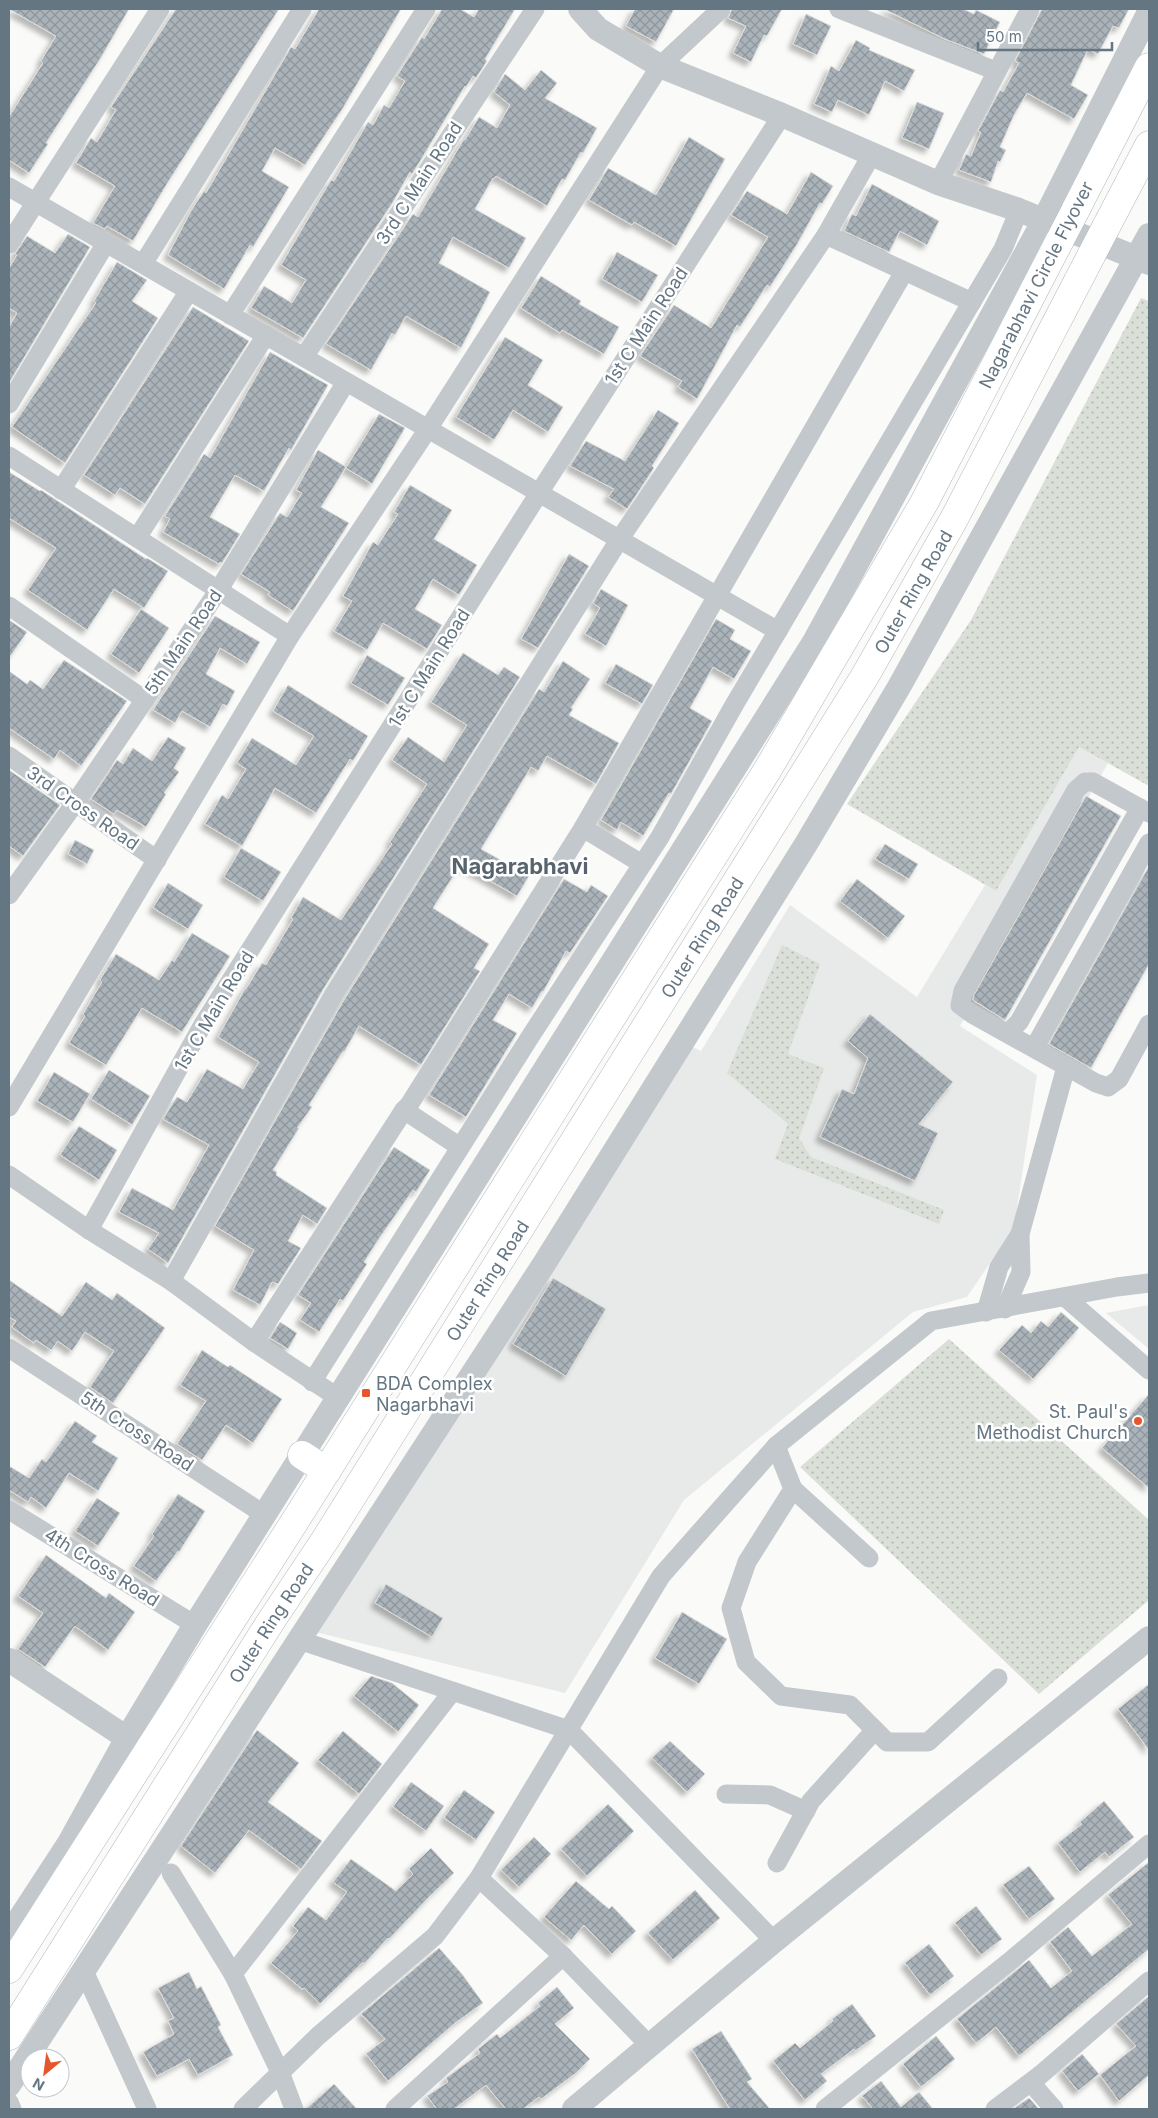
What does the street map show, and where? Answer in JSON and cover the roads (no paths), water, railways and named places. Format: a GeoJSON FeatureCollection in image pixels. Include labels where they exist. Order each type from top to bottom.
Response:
{"type":"FeatureCollection","features":[{"type":"Feature","properties":{"kind":"highway","name":"Nagarabhavi Circle Flyover"},"geometry":{"type":"LineString","coordinates":[[924,503],[1052,230],[1074,211],[1149,67]]}},
{"type":"Feature","properties":{"kind":"highway","name":"Nagarabhavi Circle Flyover"},"geometry":{"type":"LineString","coordinates":[[954,519],[1149,145]]}},
{"type":"Feature","properties":{"kind":"highway","name":"Outer Ring Road"},"geometry":{"type":"LineString","coordinates":[[9,1969],[327,1470],[768,769],[924,503]]}},
{"type":"Feature","properties":{"kind":"highway","name":"Outer Ring Road"},"geometry":{"type":"LineString","coordinates":[[9,2036],[271,1621],[325,1540],[865,676],[954,519]]}},
{"type":"Feature","properties":{"kind":"highway"},"geometry":{"type":"LineString","coordinates":[[302,1455],[327,1470]]}},
{"type":"Feature","properties":{"kind":"street"},"geometry":{"type":"LineString","coordinates":[[9,244],[160,9]]}},
{"type":"Feature","properties":{"kind":"street"},"geometry":{"type":"LineString","coordinates":[[143,264],[302,9]]}},
{"type":"Feature","properties":{"kind":"street"},"geometry":{"type":"LineString","coordinates":[[230,315],[426,9]]}},
{"type":"Feature","properties":{"kind":"street","name":"3rd C Main Road"},"geometry":{"type":"LineString","coordinates":[[304,358],[535,9]]}},
{"type":"Feature","properties":{"kind":"street"},"geometry":{"type":"LineString","coordinates":[[580,9],[598,29],[660,66],[782,115],[938,183],[1019,210],[1052,230],[1144,260]]}},
{"type":"Feature","properties":{"kind":"street"},"geometry":{"type":"LineString","coordinates":[[9,1107],[290,636],[428,429],[660,66],[721,9]]}},
{"type":"Feature","properties":{"kind":"street"},"geometry":{"type":"LineString","coordinates":[[839,9],[996,71]]}},
{"type":"Feature","properties":{"kind":"street"},"geometry":{"type":"LineString","coordinates":[[938,183],[1030,9]]}},
{"type":"Feature","properties":{"kind":"street"},"geometry":{"type":"LineString","coordinates":[[9,1934],[69,1843],[127,1738],[337,1397],[814,642],[1052,230],[1149,12]]}},
{"type":"Feature","properties":{"kind":"street","name":"1st C Main Road"},"geometry":{"type":"LineString","coordinates":[[89,1230],[202,1026],[539,493],[782,115]]}},
{"type":"Feature","properties":{"kind":"street"},"geometry":{"type":"LineString","coordinates":[[172,1282],[334,994],[620,540],[826,235],[872,154]]}},
{"type":"Feature","properties":{"kind":"street"},"geometry":{"type":"LineString","coordinates":[[9,187],[778,631]]}},
{"type":"Feature","properties":{"kind":"street"},"geometry":{"type":"LineString","coordinates":[[312,1382],[660,837],[778,631],[972,302],[1002,249],[1019,210]]}},
{"type":"Feature","properties":{"kind":"street"},"geometry":{"type":"LineString","coordinates":[[826,235],[972,302]]}},
{"type":"Feature","properties":{"kind":"street"},"geometry":{"type":"LineString","coordinates":[[9,2085],[544,1264],[806,844],[899,687],[1144,260],[1149,235]]}},
{"type":"Feature","properties":{"kind":"street"},"geometry":{"type":"LineString","coordinates":[[9,404],[106,243]]}},
{"type":"Feature","properties":{"kind":"street"},"geometry":{"type":"LineString","coordinates":[[254,1342],[420,1088],[583,828],[904,272]]}},
{"type":"Feature","properties":{"kind":"street"},"geometry":{"type":"LineString","coordinates":[[61,490],[190,291]]}},
{"type":"Feature","properties":{"kind":"street"},"geometry":{"type":"LineString","coordinates":[[136,538],[266,335]]}},
{"type":"Feature","properties":{"kind":"street","name":"5th Main Road"},"geometry":{"type":"LineString","coordinates":[[12,884],[74,803],[218,591],[346,382]]}},
{"type":"Feature","properties":{"kind":"street"},"geometry":{"type":"LineString","coordinates":[[9,456],[290,636]]}},
{"type":"Feature","properties":{"kind":"street"},"geometry":{"type":"LineString","coordinates":[[9,606],[144,700]]}},
{"type":"Feature","properties":{"kind":"street","name":"3rd Cross Road"},"geometry":{"type":"LineString","coordinates":[[9,756],[157,860]]}},
{"type":"Feature","properties":{"kind":"street"},"geometry":{"type":"LineString","coordinates":[[1008,1033],[1019,1022],[1145,811],[1093,782],[1084,782],[1076,790],[964,991],[960,1005],[972,1014],[1066,1067],[1096,1083],[1108,1087],[1118,1079],[1149,1024]]}},
{"type":"Feature","properties":{"kind":"street"},"geometry":{"type":"LineString","coordinates":[[583,828],[642,864]]}},
{"type":"Feature","properties":{"kind":"street"},"geometry":{"type":"LineString","coordinates":[[1034,1048],[1149,843]]}},
{"type":"Feature","properties":{"kind":"street"},"geometry":{"type":"LineString","coordinates":[[1005,1309],[1021,1272],[1020,1234],[1066,1067]]}},
{"type":"Feature","properties":{"kind":"street"},"geometry":{"type":"LineString","coordinates":[[404,1110],[460,1148]]}},
{"type":"Feature","properties":{"kind":"street"},"geometry":{"type":"LineString","coordinates":[[9,1174],[89,1230],[172,1282],[254,1342],[337,1397]]}},
{"type":"Feature","properties":{"kind":"street"},"geometry":{"type":"LineString","coordinates":[[986,1312],[999,1267],[1020,1234]]}},
{"type":"Feature","properties":{"kind":"street"},"geometry":{"type":"LineString","coordinates":[[243,2109],[318,2036],[435,1936],[479,1878],[569,1730],[617,1646],[661,1576],[776,1446],[931,1321],[1149,1283]]}},
{"type":"Feature","properties":{"kind":"street"},"geometry":{"type":"LineString","coordinates":[[1065,1297],[1149,1370]]}},
{"type":"Feature","properties":{"kind":"street","name":"5th Cross Road"},"geometry":{"type":"LineString","coordinates":[[9,1348],[265,1515]]}},
{"type":"Feature","properties":{"kind":"street"},"geometry":{"type":"LineString","coordinates":[[776,1446],[793,1489],[868,1558]]}},
{"type":"Feature","properties":{"kind":"street"},"geometry":{"type":"LineString","coordinates":[[793,1489],[746,1562],[731,1608],[746,1662],[782,1696],[850,1705],[887,1742],[928,1742],[998,1678]]}},
{"type":"Feature","properties":{"kind":"street","name":"4th Cross Road"},"geometry":{"type":"LineString","coordinates":[[9,1510],[195,1625]]}},
{"type":"Feature","properties":{"kind":"street"},"geometry":{"type":"LineString","coordinates":[[574,2109],[774,1941],[1149,1638]]}},
{"type":"Feature","properties":{"kind":"street"},"geometry":{"type":"LineString","coordinates":[[299,1640],[569,1730],[774,1941]]}},
{"type":"Feature","properties":{"kind":"street"},"geometry":{"type":"LineString","coordinates":[[9,1660],[127,1738]]}},
{"type":"Feature","properties":{"kind":"street"},"geometry":{"type":"LineString","coordinates":[[233,1974],[452,1692]]}},
{"type":"Feature","properties":{"kind":"street"},"geometry":{"type":"LineString","coordinates":[[777,1862],[811,1801],[875,1730]]}},
{"type":"Feature","properties":{"kind":"street"},"geometry":{"type":"LineString","coordinates":[[726,1794],[770,1794],[806,1811]]}},
{"type":"Feature","properties":{"kind":"street"},"geometry":{"type":"LineString","coordinates":[[825,2109],[1009,1962],[1149,1844]]}},
{"type":"Feature","properties":{"kind":"street"},"geometry":{"type":"LineString","coordinates":[[171,1873],[233,1974],[280,2072],[294,2109]]}},
{"type":"Feature","properties":{"kind":"street"},"geometry":{"type":"LineString","coordinates":[[479,1878],[563,1956],[649,2046]]}},
{"type":"Feature","properties":{"kind":"street"},"geometry":{"type":"LineString","coordinates":[[395,2109],[563,1956]]}},
{"type":"Feature","properties":{"kind":"street"},"geometry":{"type":"LineString","coordinates":[[84,1971],[147,2109]]}},
{"type":"Feature","properties":{"kind":"street"},"geometry":{"type":"LineString","coordinates":[[1054,2109],[1031,2083],[1149,1981]]}},
{"type":"Feature","properties":{"kind":"street"},"geometry":{"type":"LineString","coordinates":[[995,2109],[1045,2072]]}},
{"type":"Feature","properties":{"kind":"street"},"geometry":{"type":"LineString","coordinates":[[9,2102],[12,2109]]}},
{"type":"Feature","properties":{"kind":"place","name":"BDA Complex Nagarbhavi"},"geometry":{"type":"Point","coordinates":[366,1393]}},
{"type":"Feature","properties":{"kind":"place","name":"St. Paul's Methodist Church"},"geometry":{"type":"Point","coordinates":[1138,1421]}},
{"type":"Feature","properties":{"kind":"district","name":"Nagarabhavi"},"geometry":{"type":"Point","coordinates":[520,866]}}]}
